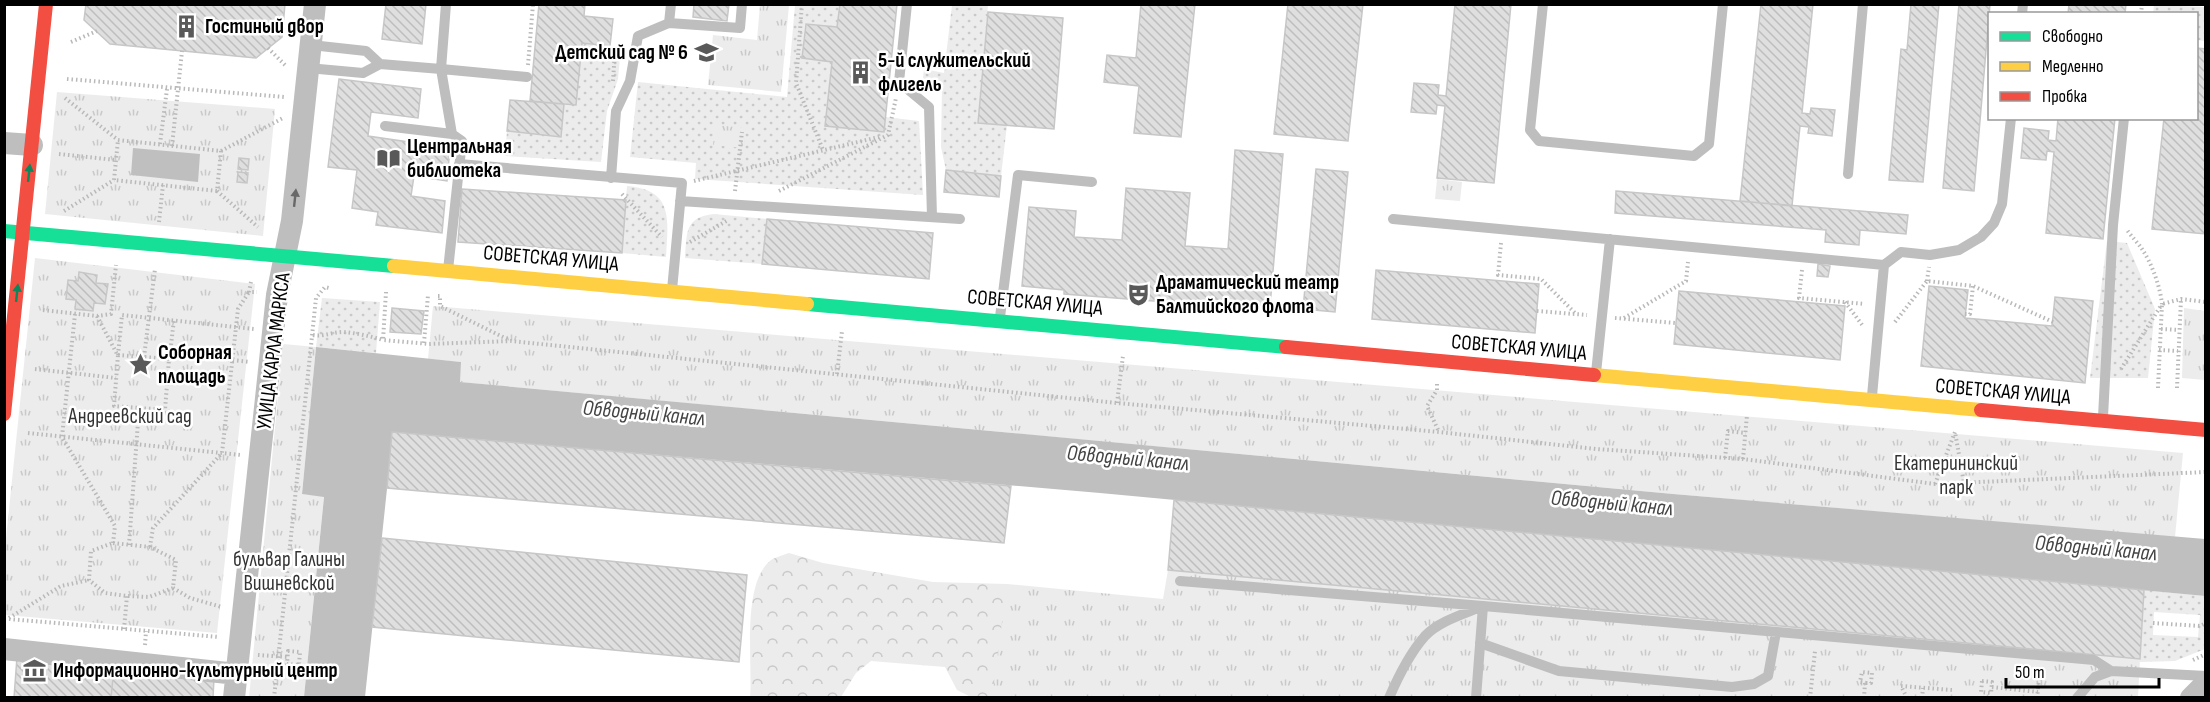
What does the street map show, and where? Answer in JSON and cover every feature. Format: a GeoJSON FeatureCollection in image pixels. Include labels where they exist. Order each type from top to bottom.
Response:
{"type":"FeatureCollection","features":[{"type":"Feature","properties":{"kind":"street"},"geometry":{"type":"LineString","coordinates":[[4,414],[7,362],[23,231],[15,144],[46,4]]}},
{"type":"Feature","properties":{"kind":"street","name":"УЛИЦА КАРЛА МАРКСА"},"geometry":{"type":"LineString","coordinates":[[234,698],[277,295],[292,221],[297,67],[311,45],[315,4]]}},
{"type":"Feature","properties":{"kind":"street","name":"СОВЕТСКАЯ УЛИЦА"},"geometry":{"type":"LineString","coordinates":[[5,224],[23,231],[286,256],[2205,430]]}},
{"type":"Feature","properties":{"kind":"street"},"geometry":{"type":"LineString","coordinates":[[4,649],[237,674]]}},
{"type":"Feature","properties":{"kind":"street"},"geometry":{"type":"LineString","coordinates":[[2191,698],[2205,683]]}},
{"type":"Feature","properties":{"kind":"lane"},"geometry":{"type":"LineString","coordinates":[[446,4],[441,69],[452,134]]}},
{"type":"Feature","properties":{"kind":"lane"},"geometry":{"type":"LineString","coordinates":[[669,23],[671,4]]}},
{"type":"Feature","properties":{"kind":"lane"},"geometry":{"type":"LineString","coordinates":[[609,178],[616,111],[630,81],[638,36],[669,23],[740,28],[742,4]]}},
{"type":"Feature","properties":{"kind":"lane"},"geometry":{"type":"LineString","coordinates":[[907,4],[899,82],[929,107],[932,218]]}},
{"type":"Feature","properties":{"kind":"lane"},"geometry":{"type":"LineString","coordinates":[[1543,4],[1530,130],[1539,141],[1694,156],[1709,144],[1723,4]]}},
{"type":"Feature","properties":{"kind":"lane"},"geometry":{"type":"LineString","coordinates":[[1848,174],[1863,4]]}},
{"type":"Feature","properties":{"kind":"lane"},"geometry":{"type":"LineString","coordinates":[[311,45],[366,51],[380,64]]}},
{"type":"Feature","properties":{"kind":"lane"},"geometry":{"type":"LineString","coordinates":[[297,67],[363,73],[380,64],[527,77]]}},
{"type":"Feature","properties":{"kind":"lane"},"geometry":{"type":"LineString","coordinates":[[1393,219],[1884,265],[1901,252],[1930,255],[1959,250],[1981,237],[1994,223],[2002,204],[2011,120]]}},
{"type":"Feature","properties":{"kind":"lane"},"geometry":{"type":"LineString","coordinates":[[2103,421],[2113,225],[2124,120]]}},
{"type":"Feature","properties":{"kind":"lane"},"geometry":{"type":"LineString","coordinates":[[385,126],[452,134],[462,141],[448,270]]}},
{"type":"Feature","properties":{"kind":"lane"},"geometry":{"type":"LineString","coordinates":[[459,164],[682,183],[672,291]]}},
{"type":"Feature","properties":{"kind":"lane"},"geometry":{"type":"LineString","coordinates":[[999,320],[1018,175],[1092,182]]}},
{"type":"Feature","properties":{"kind":"lane"},"geometry":{"type":"LineString","coordinates":[[680,201],[960,219]]}},
{"type":"Feature","properties":{"kind":"lane"},"geometry":{"type":"LineString","coordinates":[[1596,375],[1610,239]]}},
{"type":"Feature","properties":{"kind":"lane"},"geometry":{"type":"LineString","coordinates":[[1872,400],[1884,265]]}},
{"type":"Feature","properties":{"kind":"lane"},"geometry":{"type":"LineString","coordinates":[[1180,581],[2094,660],[2111,671]]}},
{"type":"Feature","properties":{"kind":"lane"},"geometry":{"type":"LineString","coordinates":[[1476,698],[1483,606]]}},
{"type":"Feature","properties":{"kind":"lane"},"geometry":{"type":"LineString","coordinates":[[1389,698],[1398,677],[1425,636],[1446,622],[1483,606]]}},
{"type":"Feature","properties":{"kind":"lane"},"geometry":{"type":"LineString","coordinates":[[1480,643],[1558,671],[1732,687],[1754,684],[1768,676],[1776,632]]}},
{"type":"Feature","properties":{"kind":"lane"},"geometry":{"type":"LineString","coordinates":[[2077,698],[2095,677],[2111,671],[2205,676]]}},
{"type":"Feature","properties":{"kind":"path"},"geometry":{"type":"LineString","coordinates":[[527,77],[534,4]]}},
{"type":"Feature","properties":{"kind":"path"},"geometry":{"type":"LineString","coordinates":[[802,4],[796,83],[823,150]]}},
{"type":"Feature","properties":{"kind":"path"},"geometry":{"type":"LineString","coordinates":[[70,42],[97,31]]}},
{"type":"Feature","properties":{"kind":"path"},"geometry":{"type":"LineString","coordinates":[[268,48],[297,67]]}},
{"type":"Feature","properties":{"kind":"path"},"geometry":{"type":"LineString","coordinates":[[172,146],[182,51]]}},
{"type":"Feature","properties":{"kind":"path"},"geometry":{"type":"LineString","coordinates":[[67,79],[284,97]]}},
{"type":"Feature","properties":{"kind":"path"},"geometry":{"type":"LineString","coordinates":[[888,135],[899,82]]}},
{"type":"Feature","properties":{"kind":"path"},"geometry":{"type":"LineString","coordinates":[[160,144],[167,89]]}},
{"type":"Feature","properties":{"kind":"path"},"geometry":{"type":"LineString","coordinates":[[65,98],[118,140],[222,151],[284,118]]}},
{"type":"Feature","properties":{"kind":"path"},"geometry":{"type":"LineString","coordinates":[[734,204],[742,132]]}},
{"type":"Feature","properties":{"kind":"path"},"geometry":{"type":"LineString","coordinates":[[682,183],[888,135]]}},
{"type":"Feature","properties":{"kind":"path"},"geometry":{"type":"LineString","coordinates":[[609,178],[675,251],[752,205],[888,135]]}},
{"type":"Feature","properties":{"kind":"path"},"geometry":{"type":"LineString","coordinates":[[114,180],[118,140]]}},
{"type":"Feature","properties":{"kind":"path"},"geometry":{"type":"LineString","coordinates":[[217,191],[222,151]]}},
{"type":"Feature","properties":{"kind":"path"},"geometry":{"type":"LineString","coordinates":[[59,154],[116,160]]}},
{"type":"Feature","properties":{"kind":"path"},"geometry":{"type":"LineString","coordinates":[[63,211],[114,180],[163,185],[217,191],[265,233]]}},
{"type":"Feature","properties":{"kind":"path"},"geometry":{"type":"LineString","coordinates":[[158,229],[163,185]]}},
{"type":"Feature","properties":{"kind":"path"},"geometry":{"type":"LineString","coordinates":[[2122,223],[2136,244],[2142,247],[2161,294],[2158,388]]}},
{"type":"Feature","properties":{"kind":"path"},"geometry":{"type":"LineString","coordinates":[[1502,229],[1498,275],[1540,279],[1577,315]]}},
{"type":"Feature","properties":{"kind":"path"},"geometry":{"type":"LineString","coordinates":[[1623,318],[1686,281],[1689,247]]}},
{"type":"Feature","properties":{"kind":"path"},"geometry":{"type":"LineString","coordinates":[[1803,257],[1799,298],[1880,306]]}},
{"type":"Feature","properties":{"kind":"path"},"geometry":{"type":"LineString","coordinates":[[111,314],[116,264]]}},
{"type":"Feature","properties":{"kind":"path"},"geometry":{"type":"LineString","coordinates":[[144,357],[155,269]]}},
{"type":"Feature","properties":{"kind":"path"},"geometry":{"type":"LineString","coordinates":[[1845,302],[1877,345],[1927,281],[1973,286],[2052,322]]}},
{"type":"Feature","properties":{"kind":"path"},"geometry":{"type":"LineString","coordinates":[[150,546],[153,528],[222,453],[238,309],[249,292],[251,282]]}},
{"type":"Feature","properties":{"kind":"path"},"geometry":{"type":"LineString","coordinates":[[1965,314],[1970,314],[1973,286]]}},
{"type":"Feature","properties":{"kind":"path"},"geometry":{"type":"LineString","coordinates":[[249,292],[258,292]]}},
{"type":"Feature","properties":{"kind":"path"},"geometry":{"type":"LineString","coordinates":[[383,340],[386,292]]}},
{"type":"Feature","properties":{"kind":"path"},"geometry":{"type":"LineString","coordinates":[[424,343],[428,295]]}},
{"type":"Feature","properties":{"kind":"path"},"geometry":{"type":"LineString","coordinates":[[274,698],[316,298]]}},
{"type":"Feature","properties":{"kind":"path"},"geometry":{"type":"LineString","coordinates":[[2177,388],[2181,299]]}},
{"type":"Feature","properties":{"kind":"path"},"geometry":{"type":"LineString","coordinates":[[2118,374],[2162,304],[2181,299],[2205,302]]}},
{"type":"Feature","properties":{"kind":"path"},"geometry":{"type":"LineString","coordinates":[[440,306],[511,341]]}},
{"type":"Feature","properties":{"kind":"path"},"geometry":{"type":"LineString","coordinates":[[43,310],[97,316],[111,314],[174,319],[255,329]]}},
{"type":"Feature","properties":{"kind":"path"},"geometry":{"type":"LineString","coordinates":[[75,314],[62,437],[115,526],[113,543]]}},
{"type":"Feature","properties":{"kind":"path"},"geometry":{"type":"LineString","coordinates":[[122,315],[114,406],[139,408],[165,410],[174,319]]}},
{"type":"Feature","properties":{"kind":"path"},"geometry":{"type":"LineString","coordinates":[[97,316],[118,355]]}},
{"type":"Feature","properties":{"kind":"path"},"geometry":{"type":"LineString","coordinates":[[2161,329],[2179,330]]}},
{"type":"Feature","properties":{"kind":"path"},"geometry":{"type":"LineString","coordinates":[[837,374],[842,330]]}},
{"type":"Feature","properties":{"kind":"path"},"geometry":{"type":"LineString","coordinates":[[312,335],[323,337],[340,332],[367,335],[383,340],[424,343],[511,341],[1596,449],[1743,459],[1935,484],[2205,472]]}},
{"type":"Feature","properties":{"kind":"path"},"geometry":{"type":"LineString","coordinates":[[2159,350],[2178,351]]}},
{"type":"Feature","properties":{"kind":"path"},"geometry":{"type":"LineString","coordinates":[[118,355],[251,362]]}},
{"type":"Feature","properties":{"kind":"path"},"geometry":{"type":"LineString","coordinates":[[1116,403],[1122,363]]}},
{"type":"Feature","properties":{"kind":"path"},"geometry":{"type":"LineString","coordinates":[[35,369],[116,378]]}},
{"type":"Feature","properties":{"kind":"path"},"geometry":{"type":"LineString","coordinates":[[1437,380],[1437,390],[1427,406],[1439,432]]}},
{"type":"Feature","properties":{"kind":"path"},"geometry":{"type":"LineString","coordinates":[[129,544],[139,408]]}},
{"type":"Feature","properties":{"kind":"path"},"geometry":{"type":"LineString","coordinates":[[1743,459],[1748,415]]}},
{"type":"Feature","properties":{"kind":"path"},"geometry":{"type":"LineString","coordinates":[[1725,458],[1728,431],[1746,433]]}},
{"type":"Feature","properties":{"kind":"path"},"geometry":{"type":"LineString","coordinates":[[1935,484],[1955,432],[1964,483]]}},
{"type":"Feature","properties":{"kind":"path"},"geometry":{"type":"LineString","coordinates":[[28,434],[242,455]]}},
{"type":"Feature","properties":{"kind":"path"},"geometry":{"type":"LineString","coordinates":[[89,580],[91,551],[113,543],[129,544],[150,546],[176,560],[173,588]]}},
{"type":"Feature","properties":{"kind":"path"},"geometry":{"type":"LineString","coordinates":[[89,580],[105,593],[127,596],[149,597],[173,588]]}},
{"type":"Feature","properties":{"kind":"path"},"geometry":{"type":"LineString","coordinates":[[89,580],[61,586],[9,619],[223,638]]}},
{"type":"Feature","properties":{"kind":"path"},"geometry":{"type":"LineString","coordinates":[[173,588],[190,598],[226,608]]}},
{"type":"Feature","properties":{"kind":"path"},"geometry":{"type":"LineString","coordinates":[[124,629],[127,596]]}},
{"type":"Feature","properties":{"kind":"path"},"geometry":{"type":"LineString","coordinates":[[2153,623],[2200,626],[2205,623]]}},
{"type":"Feature","properties":{"kind":"path"},"geometry":{"type":"LineString","coordinates":[[1810,698],[1815,644]]}},
{"type":"Feature","properties":{"kind":"path"},"geometry":{"type":"LineString","coordinates":[[288,651],[300,652],[299,664],[287,664],[288,657],[288,651]]}},
{"type":"Feature","properties":{"kind":"path"},"geometry":{"type":"LineString","coordinates":[[257,655],[288,657]]}},
{"type":"Feature","properties":{"kind":"path"},"geometry":{"type":"LineString","coordinates":[[1992,687],[2036,696],[2041,666]]}},
{"type":"Feature","properties":{"kind":"path"},"geometry":{"type":"LineString","coordinates":[[1982,681],[1992,681],[1992,687],[1991,693],[1986,695],[1981,692],[1982,681]]}},
{"type":"Feature","properties":{"kind":"path"},"geometry":{"type":"LineString","coordinates":[[1863,698],[1865,683]]}},
{"type":"Feature","properties":{"kind":"path"},"geometry":{"type":"LineString","coordinates":[[1907,698],[1901,686],[1952,690]]}},
{"type":"Feature","properties":{"kind":"path"},"geometry":{"type":"LineString","coordinates":[[1922,698],[1923,688]]}},
{"type":"Feature","properties":{"kind":"green space"},"geometry":{"type":"Polygon","coordinates":[[[760,5],[789,5],[781,92],[708,85],[713,35],[757,40],[760,5]]]}},
{"type":"Feature","properties":{"kind":"green space"},"geometry":{"type":"Polygon","coordinates":[[[795,5],[840,5],[837,27],[805,25],[802,58],[832,62],[825,126],[883,132],[885,117],[919,121],[923,195],[695,179],[696,163],[630,157],[638,82],[787,97],[795,5]]]}},
{"type":"Feature","properties":{"kind":"green space"},"geometry":{"type":"Polygon","coordinates":[[[952,5],[988,5],[978,123],[1007,125],[1001,176],[946,170],[941,147],[942,88],[923,78],[924,69],[944,73],[952,5]]]}},
{"type":"Feature","properties":{"kind":"green space"},"geometry":{"type":"Polygon","coordinates":[[[2154,5],[2205,7],[2205,41],[2198,40],[2198,12],[2153,12],[2154,5]]]}},
{"type":"Feature","properties":{"kind":"green space"},"geometry":{"type":"Polygon","coordinates":[[[582,43],[621,47],[618,79],[607,111],[601,162],[505,156],[507,131],[561,136],[564,104],[576,105],[582,43]]]}},
{"type":"Feature","properties":{"kind":"green space"},"geometry":{"type":"Polygon","coordinates":[[[57,92],[275,109],[263,236],[45,214],[57,92]]]}},
{"type":"Feature","properties":{"kind":"green space"},"geometry":{"type":"Polygon","coordinates":[[[715,125],[745,128],[744,148],[713,145],[715,125]]]}},
{"type":"Feature","properties":{"kind":"green space"},"geometry":{"type":"Polygon","coordinates":[[[1437,179],[1462,182],[1460,201],[1435,199],[1437,179]]]}},
{"type":"Feature","properties":{"kind":"green space"},"geometry":{"type":"Polygon","coordinates":[[[627,186],[653,193],[661,200],[667,219],[666,257],[622,253],[627,186]]]}},
{"type":"Feature","properties":{"kind":"green space"},"geometry":{"type":"Polygon","coordinates":[[[714,214],[767,219],[762,264],[685,258],[687,234],[692,223],[704,216],[714,214]]]}},
{"type":"Feature","properties":{"kind":"green space"},"geometry":{"type":"Polygon","coordinates":[[[2107,241],[2127,243],[2155,309],[2148,378],[2090,378],[2107,241]]]}},
{"type":"Feature","properties":{"kind":"green space","name":"Андреевский сад"},"geometry":{"type":"Polygon","coordinates":[[[35,258],[255,284],[217,633],[5,615],[5,548],[35,258]]]}},
{"type":"Feature","properties":{"kind":"green space"},"geometry":{"type":"Polygon","coordinates":[[[322,298],[380,302],[376,353],[316,347],[322,298]]]}},
{"type":"Feature","properties":{"kind":"green space","name":"Екатерининский парк"},"geometry":{"type":"Polygon","coordinates":[[[433,306],[2183,453],[2175,537],[1673,494],[459,382],[461,362],[428,359],[433,306]]]}},
{"type":"Feature","properties":{"kind":"green space"},"geometry":{"type":"Polygon","coordinates":[[[2184,308],[2205,311],[2205,380],[2182,378],[2184,308]]]}},
{"type":"Feature","properties":{"kind":"green space","name":"бульвар Галины Вишневской"},"geometry":{"type":"Polygon","coordinates":[[[283,344],[316,347],[302,494],[324,496],[304,697],[249,698],[283,344]]]}},
{"type":"Feature","properties":{"kind":"green space"},"geometry":{"type":"Polygon","coordinates":[[[789,553],[823,563],[933,582],[1007,584],[1024,610],[1039,697],[971,697],[957,690],[945,667],[871,661],[856,673],[841,697],[750,698],[750,624],[755,587],[762,571],[771,560],[789,553]]]}},
{"type":"Feature","properties":{"kind":"green space"},"geometry":{"type":"Polygon","coordinates":[[[1168,570],[2140,659],[2138,698],[992,698],[1007,584],[1163,599],[1168,570]]]}},
{"type":"Feature","properties":{"kind":"green space"},"geometry":{"type":"Polygon","coordinates":[[[2144,590],[2205,596],[2205,649],[2175,661],[2140,662],[2144,590]],[[2154,612],[2153,635],[2198,637],[2200,615],[2154,612]]]}},
{"type":"Feature","properties":{"kind":"water"},"geometry":{"type":"Polygon","coordinates":[[[133,148],[200,154],[198,182],[131,175],[133,148]]]}},
{"type":"Feature","properties":{"kind":"water","name":"Обводный канал"},"geometry":{"type":"Polygon","coordinates":[[[316,347],[461,362],[460,382],[1673,494],[2205,539],[2205,596],[1100,493],[393,432],[365,697],[304,697],[324,497],[302,494],[316,347]]]}},
{"type":"Feature","properties":{"kind":"building","name":"Гостиный двор"},"geometry":{"type":"Polygon","coordinates":[[[86,4],[285,4],[282,37],[256,58],[110,44],[84,20],[86,4]]]}},
{"type":"Feature","properties":{"kind":"building"},"geometry":{"type":"Polygon","coordinates":[[[386,4],[426,4],[422,44],[382,39],[386,4]]]}},
{"type":"Feature","properties":{"kind":"building"},"geometry":{"type":"Polygon","coordinates":[[[539,4],[585,4],[584,16],[613,19],[610,46],[582,43],[576,105],[530,101],[539,4]]]}},
{"type":"Feature","properties":{"kind":"building"},"geometry":{"type":"Polygon","coordinates":[[[694,4],[729,4],[727,21],[693,17],[694,4]]]}},
{"type":"Feature","properties":{"kind":"building","name":"5-й служительский флигель"},"geometry":{"type":"Polygon","coordinates":[[[840,4],[897,4],[884,132],[825,126],[832,62],[802,58],[806,24],[837,27],[840,4]]]}},
{"type":"Feature","properties":{"kind":"building"},"geometry":{"type":"Polygon","coordinates":[[[1141,4],[1195,4],[1181,137],[1134,133],[1139,86],[1104,82],[1107,55],[1136,58],[1141,4]]]}},
{"type":"Feature","properties":{"kind":"building"},"geometry":{"type":"Polygon","coordinates":[[[1288,4],[1363,4],[1348,141],[1274,134],[1288,4]]]}},
{"type":"Feature","properties":{"kind":"building"},"geometry":{"type":"Polygon","coordinates":[[[1455,4],[1511,4],[1494,183],[1437,178],[1445,106],[1437,105],[1436,114],[1411,112],[1414,83],[1439,85],[1438,95],[1446,96],[1455,4]]]}},
{"type":"Feature","properties":{"kind":"building"},"geometry":{"type":"Polygon","coordinates":[[[1761,4],[1813,4],[1802,113],[1810,114],[1811,108],[1835,110],[1832,136],[1808,133],[1809,127],[1800,126],[1792,206],[1740,201],[1761,4]]]}},
{"type":"Feature","properties":{"kind":"building"},"geometry":{"type":"Polygon","coordinates":[[[1911,4],[1939,4],[1923,182],[1889,180],[1901,49],[1907,50],[1911,4]]]}},
{"type":"Feature","properties":{"kind":"building"},"geometry":{"type":"Polygon","coordinates":[[[1959,4],[1990,4],[1974,191],[1943,188],[1959,4]]]}},
{"type":"Feature","properties":{"kind":"building"},"geometry":{"type":"Polygon","coordinates":[[[2069,4],[2126,4],[2125,12],[2068,12],[2069,4]]]}},
{"type":"Feature","properties":{"kind":"building"},"geometry":{"type":"Polygon","coordinates":[[[988,12],[1063,18],[1054,129],[978,123],[988,12]]]}},
{"type":"Feature","properties":{"kind":"building"},"geometry":{"type":"Polygon","coordinates":[[[2198,48],[2206,49],[2206,234],[2152,229],[2164,120],[2198,120],[2198,48]]]}},
{"type":"Feature","properties":{"kind":"building","name":"Центральная библиотека"},"geometry":{"type":"Polygon","coordinates":[[[339,79],[421,89],[418,118],[371,112],[368,136],[450,148],[447,181],[414,176],[411,196],[445,201],[442,233],[376,225],[378,212],[352,208],[357,170],[328,167],[339,79]]]}},
{"type":"Feature","properties":{"kind":"building"},"geometry":{"type":"Polygon","coordinates":[[[510,100],[564,104],[561,137],[507,131],[510,100]]]}},
{"type":"Feature","properties":{"kind":"building"},"geometry":{"type":"Polygon","coordinates":[[[2058,120],[2115,120],[2103,239],[2046,233],[2054,152],[2047,151],[2046,160],[2021,158],[2024,128],[2049,131],[2048,140],[2056,141],[2058,120]]]}},
{"type":"Feature","properties":{"kind":"building"},"geometry":{"type":"Polygon","coordinates":[[[1235,150],[1283,154],[1270,306],[1231,303],[1230,307],[1064,294],[1064,290],[1022,286],[1029,207],[1076,211],[1074,237],[1122,240],[1126,188],[1190,193],[1185,246],[1228,249],[1235,150]]]}},
{"type":"Feature","properties":{"kind":"building"},"geometry":{"type":"Polygon","coordinates":[[[239,158],[249,159],[248,170],[238,169],[239,158]]]}},
{"type":"Feature","properties":{"kind":"building"},"geometry":{"type":"Polygon","coordinates":[[[1316,169],[1348,172],[1335,312],[1303,309],[1316,169]]]}},
{"type":"Feature","properties":{"kind":"building"},"geometry":{"type":"Polygon","coordinates":[[[946,170],[1001,176],[999,197],[944,192],[946,170]]]}},
{"type":"Feature","properties":{"kind":"building"},"geometry":{"type":"Polygon","coordinates":[[[238,172],[248,173],[247,183],[237,182],[238,172]]]}},
{"type":"Feature","properties":{"kind":"building"},"geometry":{"type":"Polygon","coordinates":[[[462,189],[626,200],[622,253],[458,242],[462,189]]]}},
{"type":"Feature","properties":{"kind":"building"},"geometry":{"type":"Polygon","coordinates":[[[1616,191],[1908,215],[1906,234],[1860,230],[1859,245],[1825,242],[1826,230],[1615,213],[1616,191]]]}},
{"type":"Feature","properties":{"kind":"building"},"geometry":{"type":"Polygon","coordinates":[[[767,219],[933,233],[929,279],[762,264],[767,219]]]}},
{"type":"Feature","properties":{"kind":"building"},"geometry":{"type":"Polygon","coordinates":[[[1818,264],[1830,266],[1828,277],[1817,276],[1818,264]]]}},
{"type":"Feature","properties":{"kind":"building"},"geometry":{"type":"Polygon","coordinates":[[[1376,270],[1539,284],[1535,333],[1372,319],[1376,270]]]}},
{"type":"Feature","properties":{"kind":"building"},"geometry":{"type":"Polygon","coordinates":[[[79,272],[97,275],[96,283],[108,284],[105,304],[94,303],[93,311],[75,309],[76,300],[66,299],[68,280],[78,281],[79,272]]]}},
{"type":"Feature","properties":{"kind":"building"},"geometry":{"type":"Polygon","coordinates":[[[1929,286],[1968,290],[1965,318],[2052,326],[2055,297],[2093,301],[2085,383],[1921,366],[1929,286]]]}},
{"type":"Feature","properties":{"kind":"building"},"geometry":{"type":"Polygon","coordinates":[[[1679,291],[1845,306],[1840,360],[1674,344],[1679,291]]]}},
{"type":"Feature","properties":{"kind":"building"},"geometry":{"type":"Polygon","coordinates":[[[392,308],[424,311],[421,334],[390,332],[392,308]]]}},
{"type":"Feature","properties":{"kind":"building"},"geometry":{"type":"Polygon","coordinates":[[[392,432],[1011,486],[1004,543],[387,488],[392,432]]]}},
{"type":"Feature","properties":{"kind":"building"},"geometry":{"type":"Polygon","coordinates":[[[1174,500],[2144,590],[2140,659],[1168,570],[1174,500]]]}},
{"type":"Feature","properties":{"kind":"building"},"geometry":{"type":"Polygon","coordinates":[[[382,538],[747,575],[739,662],[372,627],[382,538]]]}},
{"type":"Feature","properties":{"kind":"building"},"geometry":{"type":"Polygon","coordinates":[[[17,657],[114,667],[111,698],[14,698],[17,657]]]}},
{"type":"Feature","properties":{"kind":"building"},"geometry":{"type":"Polygon","coordinates":[[[114,667],[214,678],[213,698],[111,698],[114,667]]]}},
{"type":"Feature","properties":{"kind":"traffic: fast"},"geometry":{"type":"LineString","coordinates":[[4,231],[394,266]]}},
{"type":"Feature","properties":{"kind":"traffic: fast"},"geometry":{"type":"LineString","coordinates":[[807,304],[1286,347]]}},
{"type":"Feature","properties":{"kind":"traffic: slow"},"geometry":{"type":"LineString","coordinates":[[394,266],[807,304]]}},
{"type":"Feature","properties":{"kind":"traffic: slow"},"geometry":{"type":"LineString","coordinates":[[1594,375],[1981,410]]}},
{"type":"Feature","properties":{"kind":"traffic: jam"},"geometry":{"type":"LineString","coordinates":[[4,414],[46,4]]}},
{"type":"Feature","properties":{"kind":"traffic: jam"},"geometry":{"type":"LineString","coordinates":[[1286,347],[1594,375]]}},
{"type":"Feature","properties":{"kind":"traffic: jam"},"geometry":{"type":"LineString","coordinates":[[1981,410],[2206,430]]}},
{"type":"Feature","properties":{"kind":"place","name":"Гостиный двор"},"geometry":{"type":"Point","coordinates":[187,26]}},
{"type":"Feature","properties":{"kind":"place","name":"Детский сад № 6"},"geometry":{"type":"Point","coordinates":[706,52]}},
{"type":"Feature","properties":{"kind":"place","name":"5-й служительский флигель"},"geometry":{"type":"Point","coordinates":[860,72]}},
{"type":"Feature","properties":{"kind":"place","name":"Центральная библиотека"},"geometry":{"type":"Point","coordinates":[389,158]}},
{"type":"Feature","properties":{"kind":"place","name":"Драматический театр Балтийского флота"},"geometry":{"type":"Point","coordinates":[1138,294]}},
{"type":"Feature","properties":{"kind":"place","name":"Соборная площадь"},"geometry":{"type":"Point","coordinates":[140,364]}},
{"type":"Feature","properties":{"kind":"place","name":"Информационно-культурный центр"},"geometry":{"type":"Point","coordinates":[35,670]}}]}
